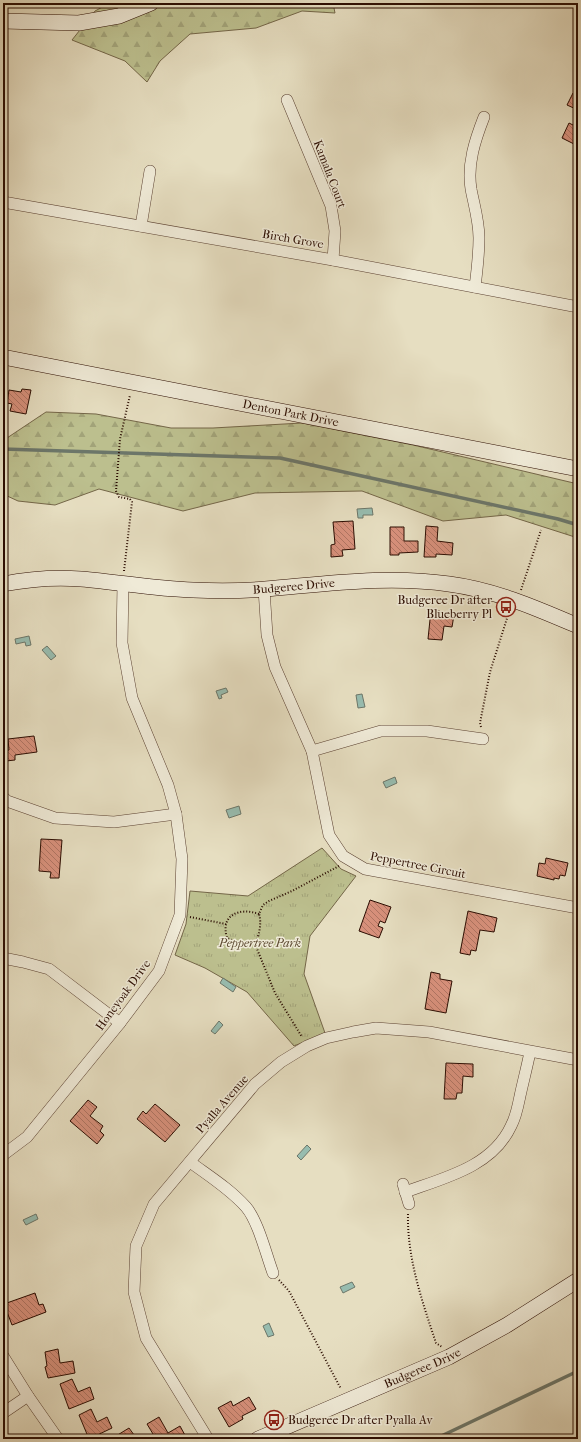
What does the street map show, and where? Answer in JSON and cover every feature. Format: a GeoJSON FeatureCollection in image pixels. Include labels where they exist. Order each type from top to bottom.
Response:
{"type":"FeatureCollection","features":[{"type":"Feature","properties":{"kind":"street"},"geometry":{"type":"LineString","coordinates":[[3,21],[79,23],[119,16],[151,3]]}},
{"type":"Feature","properties":{"kind":"street","name":"Kamala Court"},"geometry":{"type":"LineString","coordinates":[[287,100],[331,206],[335,231],[333,260]]}},
{"type":"Feature","properties":{"kind":"street"},"geometry":{"type":"LineString","coordinates":[[475,287],[479,237],[477,216],[471,187],[470,165],[475,141],[484,117]]}},
{"type":"Feature","properties":{"kind":"street"},"geometry":{"type":"LineString","coordinates":[[141,226],[150,171]]}},
{"type":"Feature","properties":{"kind":"street","name":"Birch Grove"},"geometry":{"type":"LineString","coordinates":[[3,202],[333,260],[578,307]]}},
{"type":"Feature","properties":{"kind":"street","name":"Denton Park Drive"},"geometry":{"type":"LineString","coordinates":[[3,357],[578,469]]}},
{"type":"Feature","properties":{"kind":"street","name":"Budgeree Drive"},"geometry":{"type":"LineString","coordinates":[[3,584],[22,580],[52,578],[124,578],[191,590],[264,589],[344,582],[402,580],[449,584],[474,588],[515,600],[578,626]]}},
{"type":"Feature","properties":{"kind":"street","name":"Honeyoak Drive"},"geometry":{"type":"LineString","coordinates":[[3,1155],[27,1137],[120,1022],[159,971],[180,916],[182,858],[176,814],[168,785],[132,698],[122,643],[124,578]]}},
{"type":"Feature","properties":{"kind":"street","name":"Peppertree Circuit"},"geometry":{"type":"LineString","coordinates":[[264,589],[267,635],[275,667],[312,751],[329,836],[342,856],[365,869],[578,908]]}},
{"type":"Feature","properties":{"kind":"street"},"geometry":{"type":"LineString","coordinates":[[312,751],[380,731],[427,731],[483,739]]}},
{"type":"Feature","properties":{"kind":"street"},"geometry":{"type":"LineString","coordinates":[[3,797],[7,801],[55,818],[114,822],[176,814]]}},
{"type":"Feature","properties":{"kind":"street"},"geometry":{"type":"LineString","coordinates":[[3,958],[49,969],[120,1022]]}},
{"type":"Feature","properties":{"kind":"street","name":"Pyalla Avenue"},"geometry":{"type":"LineString","coordinates":[[208,1439],[146,1338],[134,1292],[136,1246],[154,1204],[255,1084],[282,1062],[307,1046],[326,1038],[376,1028],[430,1032],[578,1060]]}},
{"type":"Feature","properties":{"kind":"street"},"geometry":{"type":"LineString","coordinates":[[409,1204],[404,1188],[466,1170],[485,1158],[500,1142],[511,1126],[516,1113],[530,1052]]}},
{"type":"Feature","properties":{"kind":"street"},"geometry":{"type":"LineString","coordinates":[[190,1162],[233,1194],[247,1208],[255,1223],[273,1273]]}},
{"type":"Feature","properties":{"kind":"street","name":"Budgeree Drive"},"geometry":{"type":"LineString","coordinates":[[258,1439],[449,1357],[507,1325],[578,1280]]}},
{"type":"Feature","properties":{"kind":"street"},"geometry":{"type":"LineString","coordinates":[[3,1356],[28,1396],[58,1439]]}},
{"type":"Feature","properties":{"kind":"street"},"geometry":{"type":"LineString","coordinates":[[3,1413],[28,1396]]}},
{"type":"Feature","properties":{"kind":"path"},"geometry":{"type":"LineString","coordinates":[[124,578],[132,502],[130,499],[119,497],[116,491],[120,439],[132,381]]}},
{"type":"Feature","properties":{"kind":"path"},"geometry":{"type":"LineString","coordinates":[[483,739],[480,722],[490,672],[541,530]]}},
{"type":"Feature","properties":{"kind":"path"},"geometry":{"type":"LineString","coordinates":[[307,1046],[275,994],[255,944],[259,927],[259,914],[263,905],[269,901],[292,891],[339,866],[342,856]]}},
{"type":"Feature","properties":{"kind":"path"},"geometry":{"type":"LineString","coordinates":[[255,944],[237,942],[227,938],[225,930],[229,918],[235,913],[250,911],[259,914]]}},
{"type":"Feature","properties":{"kind":"path"},"geometry":{"type":"LineString","coordinates":[[180,916],[226,924]]}},
{"type":"Feature","properties":{"kind":"path"},"geometry":{"type":"LineString","coordinates":[[409,1204],[408,1231],[418,1288],[436,1343],[443,1348],[449,1357]]}},
{"type":"Feature","properties":{"kind":"path"},"geometry":{"type":"LineString","coordinates":[[273,1273],[289,1291],[338,1380],[347,1401]]}},
{"type":"Feature","properties":{"kind":"green space"},"geometry":{"type":"Polygon","coordinates":[[[110,3],[333,3],[335,13],[302,11],[256,28],[190,34],[160,61],[147,82],[125,61],[72,40],[95,11],[110,3]]]}},
{"type":"Feature","properties":{"kind":"green space"},"geometry":{"type":"Polygon","coordinates":[[[46,412],[96,414],[171,428],[213,428],[302,423],[413,445],[578,484],[578,538],[506,515],[443,521],[362,491],[255,493],[183,511],[99,489],[55,505],[18,501],[3,494],[3,435],[7,438],[46,412]]]}},
{"type":"Feature","properties":{"kind":"green space","name":"Peppertree Park"},"geometry":{"type":"Polygon","coordinates":[[[322,848],[341,869],[356,876],[310,936],[304,974],[325,1033],[294,1046],[247,992],[205,968],[175,955],[186,924],[190,891],[248,896],[322,848]]]}},
{"type":"Feature","properties":{"kind":"water"},"geometry":{"type":"Polygon","coordinates":[[[372,508],[373,515],[363,515],[363,518],[358,518],[357,509],[372,508]]]}},
{"type":"Feature","properties":{"kind":"water"},"geometry":{"type":"Polygon","coordinates":[[[29,636],[31,645],[26,646],[25,642],[16,644],[15,639],[29,636]]]}},
{"type":"Feature","properties":{"kind":"water"},"geometry":{"type":"Polygon","coordinates":[[[47,646],[56,656],[51,660],[42,650],[47,646]]]}},
{"type":"Feature","properties":{"kind":"water"},"geometry":{"type":"Polygon","coordinates":[[[226,688],[228,692],[221,695],[222,698],[219,699],[216,691],[226,688]]]}},
{"type":"Feature","properties":{"kind":"water"},"geometry":{"type":"Polygon","coordinates":[[[362,694],[365,707],[358,708],[356,695],[362,694]]]}},
{"type":"Feature","properties":{"kind":"water"},"geometry":{"type":"Polygon","coordinates":[[[395,777],[397,783],[386,788],[383,782],[395,777]]]}},
{"type":"Feature","properties":{"kind":"water"},"geometry":{"type":"Polygon","coordinates":[[[239,806],[241,814],[229,818],[226,810],[239,806]]]}},
{"type":"Feature","properties":{"kind":"water"},"geometry":{"type":"Polygon","coordinates":[[[223,978],[236,987],[233,992],[220,983],[223,978]]]}},
{"type":"Feature","properties":{"kind":"water"},"geometry":{"type":"Polygon","coordinates":[[[219,1021],[223,1025],[215,1034],[211,1031],[219,1021]]]}},
{"type":"Feature","properties":{"kind":"water"},"geometry":{"type":"Polygon","coordinates":[[[307,1145],[311,1149],[301,1160],[297,1156],[307,1145]]]}},
{"type":"Feature","properties":{"kind":"water"},"geometry":{"type":"Polygon","coordinates":[[[36,1214],[38,1219],[26,1225],[23,1220],[36,1214]]]}},
{"type":"Feature","properties":{"kind":"water"},"geometry":{"type":"Polygon","coordinates":[[[352,1282],[355,1287],[343,1293],[340,1287],[352,1282]]]}},
{"type":"Feature","properties":{"kind":"water"},"geometry":{"type":"Polygon","coordinates":[[[269,1323],[274,1335],[268,1337],[263,1326],[269,1323]]]}},
{"type":"Feature","properties":{"kind":"building"},"geometry":{"type":"Polygon","coordinates":[[[573,93],[578,96],[578,110],[567,105],[573,93]]]}},
{"type":"Feature","properties":{"kind":"building"},"geometry":{"type":"Polygon","coordinates":[[[578,120],[578,146],[562,138],[569,123],[575,126],[578,120]]]}},
{"type":"Feature","properties":{"kind":"building"},"geometry":{"type":"Polygon","coordinates":[[[3,389],[7,390],[4,403],[3,403],[3,389]]]}},
{"type":"Feature","properties":{"kind":"building"},"geometry":{"type":"Polygon","coordinates":[[[22,389],[31,390],[26,414],[10,411],[12,404],[7,403],[9,390],[21,392],[22,389]]]}},
{"type":"Feature","properties":{"kind":"building"},"geometry":{"type":"Polygon","coordinates":[[[353,521],[355,549],[342,550],[343,556],[331,557],[331,545],[335,544],[333,522],[353,521]]]}},
{"type":"Feature","properties":{"kind":"building"},"geometry":{"type":"Polygon","coordinates":[[[426,526],[438,527],[437,541],[453,543],[452,555],[436,554],[436,557],[424,557],[426,526]]]}},
{"type":"Feature","properties":{"kind":"building"},"geometry":{"type":"Polygon","coordinates":[[[390,527],[404,527],[404,541],[418,541],[418,552],[390,555],[390,527]]]}},
{"type":"Feature","properties":{"kind":"building"},"geometry":{"type":"Polygon","coordinates":[[[431,610],[440,611],[440,614],[454,615],[452,627],[444,626],[442,640],[428,639],[431,610]]]}},
{"type":"Feature","properties":{"kind":"building"},"geometry":{"type":"Polygon","coordinates":[[[34,736],[37,752],[15,755],[15,760],[6,761],[5,751],[9,750],[8,739],[34,736]]]}},
{"type":"Feature","properties":{"kind":"building"},"geometry":{"type":"Polygon","coordinates":[[[41,839],[62,840],[59,878],[50,878],[51,872],[39,871],[41,839]]]}},
{"type":"Feature","properties":{"kind":"building"},"geometry":{"type":"Polygon","coordinates":[[[546,858],[568,863],[565,876],[560,875],[559,879],[554,878],[554,880],[537,876],[539,863],[545,864],[546,858]]]}},
{"type":"Feature","properties":{"kind":"building"},"geometry":{"type":"Polygon","coordinates":[[[370,900],[391,907],[385,923],[380,921],[378,926],[383,928],[379,938],[359,931],[370,900]]]}},
{"type":"Feature","properties":{"kind":"building"},"geometry":{"type":"Polygon","coordinates":[[[468,911],[497,918],[494,932],[480,930],[476,951],[471,950],[470,955],[460,953],[468,911]]]}},
{"type":"Feature","properties":{"kind":"building"},"geometry":{"type":"Polygon","coordinates":[[[431,972],[440,974],[440,979],[452,981],[446,1013],[425,1009],[431,972]]]}},
{"type":"Feature","properties":{"kind":"building"},"geometry":{"type":"Polygon","coordinates":[[[446,1063],[473,1064],[473,1077],[463,1076],[462,1093],[457,1093],[456,1099],[444,1099],[446,1063]]]}},
{"type":"Feature","properties":{"kind":"building"},"geometry":{"type":"Polygon","coordinates":[[[88,1100],[97,1107],[90,1116],[103,1126],[100,1131],[104,1135],[97,1144],[70,1121],[88,1100]]]}},
{"type":"Feature","properties":{"kind":"building"},"geometry":{"type":"Polygon","coordinates":[[[155,1104],[180,1125],[165,1142],[137,1119],[143,1111],[146,1114],[155,1104]]]}},
{"type":"Feature","properties":{"kind":"building"},"geometry":{"type":"Polygon","coordinates":[[[35,1293],[39,1305],[43,1304],[46,1312],[12,1325],[4,1304],[35,1293]]]}},
{"type":"Feature","properties":{"kind":"building"},"geometry":{"type":"Polygon","coordinates":[[[58,1349],[60,1363],[73,1361],[75,1373],[48,1378],[45,1367],[47,1366],[45,1352],[58,1349]]]}},
{"type":"Feature","properties":{"kind":"building"},"geometry":{"type":"Polygon","coordinates":[[[72,1379],[78,1392],[90,1387],[94,1399],[69,1409],[60,1384],[72,1379]]]}},
{"type":"Feature","properties":{"kind":"building"},"geometry":{"type":"Polygon","coordinates":[[[249,1397],[256,1409],[242,1416],[243,1419],[229,1427],[218,1408],[231,1401],[233,1406],[249,1397]]]}},
{"type":"Feature","properties":{"kind":"building"},"geometry":{"type":"Polygon","coordinates":[[[91,1409],[97,1422],[107,1417],[112,1428],[89,1439],[79,1415],[91,1409]]]}},
{"type":"Feature","properties":{"kind":"building"},"geometry":{"type":"Polygon","coordinates":[[[159,1417],[168,1433],[180,1426],[186,1437],[182,1439],[156,1439],[147,1424],[159,1417]]]}},
{"type":"Feature","properties":{"kind":"building"},"geometry":{"type":"Polygon","coordinates":[[[129,1428],[137,1439],[118,1439],[116,1436],[129,1428]]]}},
{"type":"Feature","properties":{"kind":"waterway"},"geometry":{"type":"LineString","coordinates":[[3,449],[280,458],[558,519],[578,525]]}},
{"type":"Feature","properties":{"kind":"waterway"},"geometry":{"type":"LineString","coordinates":[[435,1439],[578,1371]]}},
{"type":"Feature","properties":{"kind":"place","name":"Budgeree Dr after Blueberry Pl"},"geometry":{"type":"Point","coordinates":[506,607]}},
{"type":"Feature","properties":{"kind":"place","name":"Budgeree Dr after Pyalla Av"},"geometry":{"type":"Point","coordinates":[274,1420]}}]}
